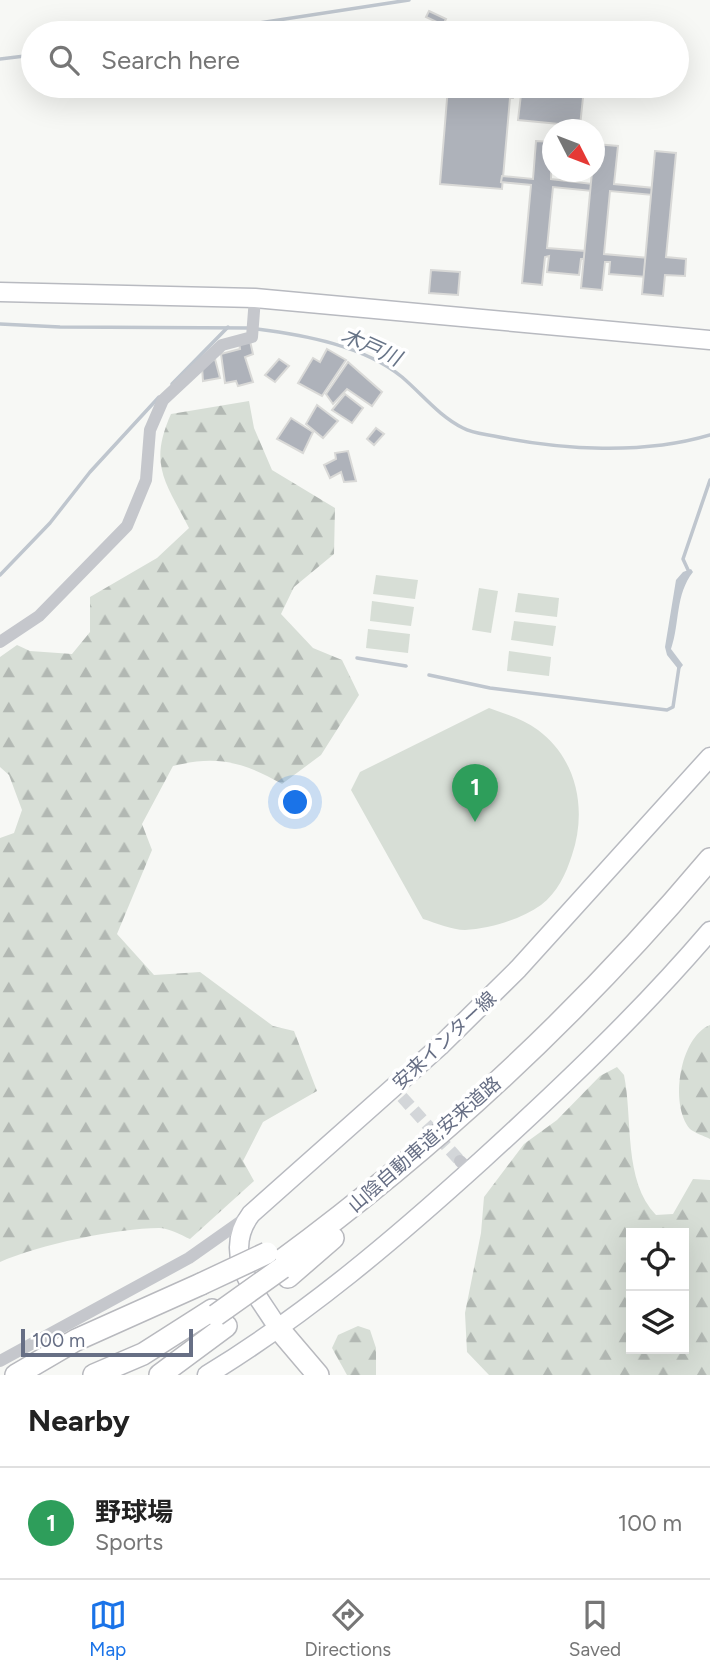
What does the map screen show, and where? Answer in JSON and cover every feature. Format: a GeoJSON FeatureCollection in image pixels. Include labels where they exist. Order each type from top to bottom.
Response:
{"type":"FeatureCollection","features":[{"type":"Feature","properties":{"kind":"highway","name":"山陰自動車道;安来道路"},"geometry":{"type":"LineString","coordinates":[[413,1161],[550,1032],[710,859]]}},
{"type":"Feature","properties":{"kind":"highway","name":"山陰自動車道;安来道路"},"geometry":{"type":"LineString","coordinates":[[413,1161],[568,1023],[710,869]]}},
{"type":"Feature","properties":{"kind":"highway"},"geometry":{"type":"LineString","coordinates":[[160,1375],[218,1317],[279,1265],[413,1161]]}},
{"type":"Feature","properties":{"kind":"highway"},"geometry":{"type":"LineString","coordinates":[[16,1375],[76,1340],[201,1284],[279,1265],[315,1225],[413,1161]]}},
{"type":"Feature","properties":{"kind":"highway"},"geometry":{"type":"LineString","coordinates":[[94,1375],[125,1371],[218,1317]]}},
{"type":"Feature","properties":{"kind":"highway"},"geometry":{"type":"LineString","coordinates":[[278,1328],[289,1357],[303,1375]]}},
{"type":"Feature","properties":{"kind":"highway"},"geometry":{"type":"LineString","coordinates":[[278,1328],[318,1375]]}},
{"type":"Feature","properties":{"kind":"highway"},"geometry":{"type":"LineString","coordinates":[[75,1375],[125,1371]]}},
{"type":"Feature","properties":{"kind":"main road"},"geometry":{"type":"LineString","coordinates":[[0,292],[255,298],[710,340]]}},
{"type":"Feature","properties":{"kind":"main road","name":"安来インター線"},"geometry":{"type":"LineString","coordinates":[[278,1328],[244,1273],[238,1255],[240,1231],[251,1214],[397,1092],[518,969],[710,757]]}},
{"type":"Feature","properties":{"kind":"main road"},"geometry":{"type":"LineString","coordinates":[[208,1375],[332,1288],[613,1035],[710,932]]}},
{"type":"Feature","properties":{"kind":"street"},"geometry":{"type":"LineString","coordinates":[[0,642],[39,617],[127,526],[146,480],[150,430],[163,400],[217,348],[229,341],[252,337],[255,298]]}},
{"type":"Feature","properties":{"kind":"street"},"geometry":{"type":"LineString","coordinates":[[0,1361],[189,1258],[251,1214]]}},
{"type":"Feature","properties":{"kind":"green space"},"geometry":{"type":"Polygon","coordinates":[[[249,401],[254,428],[272,470],[335,508],[334,554],[294,587],[281,614],[313,648],[342,660],[359,695],[321,755],[282,784],[255,770],[230,763],[203,761],[173,766],[142,824],[152,850],[117,934],[154,975],[200,972],[273,1026],[294,1031],[317,1091],[263,1122],[243,1161],[254,1181],[190,1239],[163,1228],[122,1231],[56,1244],[0,1262],[0,838],[14,833],[22,810],[9,775],[0,767],[0,657],[17,645],[30,651],[72,654],[90,632],[90,597],[157,558],[189,528],[167,486],[161,461],[164,432],[171,414],[249,401]]]}},
{"type":"Feature","properties":{"kind":"green space"},"geometry":{"type":"Polygon","coordinates":[[[376,575],[418,580],[415,599],[373,594],[376,575]]]}},
{"type":"Feature","properties":{"kind":"green space"},"geometry":{"type":"Polygon","coordinates":[[[479,588],[498,591],[491,633],[472,630],[479,588]]]}},
{"type":"Feature","properties":{"kind":"green space"},"geometry":{"type":"Polygon","coordinates":[[[518,593],[559,598],[557,617],[515,612],[518,593]]]}},
{"type":"Feature","properties":{"kind":"green space"},"geometry":{"type":"Polygon","coordinates":[[[372,601],[414,607],[411,626],[370,621],[372,601]]]}},
{"type":"Feature","properties":{"kind":"green space"},"geometry":{"type":"Polygon","coordinates":[[[514,621],[556,626],[553,646],[511,640],[514,621]]]}},
{"type":"Feature","properties":{"kind":"green space"},"geometry":{"type":"Polygon","coordinates":[[[368,629],[410,634],[408,653],[366,648],[368,629]]]}},
{"type":"Feature","properties":{"kind":"green space"},"geometry":{"type":"Polygon","coordinates":[[[509,651],[551,657],[549,676],[507,671],[509,651]]]}},
{"type":"Feature","properties":{"kind":"green space"},"geometry":{"type":"Polygon","coordinates":[[[489,708],[532,726],[552,742],[570,771],[576,787],[579,821],[572,855],[564,876],[552,895],[524,915],[485,928],[460,930],[423,919],[351,790],[360,772],[489,708]]]}},
{"type":"Feature","properties":{"kind":"green space"},"geometry":{"type":"Polygon","coordinates":[[[710,1025],[710,1139],[690,1129],[680,1104],[679,1088],[685,1057],[691,1043],[710,1025]]]}},
{"type":"Feature","properties":{"kind":"green space"},"geometry":{"type":"Polygon","coordinates":[[[617,1067],[624,1075],[631,1149],[638,1185],[656,1215],[673,1214],[693,1179],[710,1180],[710,1375],[489,1375],[467,1352],[465,1313],[481,1233],[484,1197],[524,1144],[557,1120],[600,1076],[617,1067]]]}},
{"type":"Feature","properties":{"kind":"green space"},"geometry":{"type":"Polygon","coordinates":[[[358,1326],[370,1330],[376,1348],[376,1375],[347,1375],[332,1348],[338,1335],[358,1326]]]}},
{"type":"Feature","properties":{"kind":"shaded area"},"geometry":{"type":"Polygon","coordinates":[[[691,569],[693,572],[683,590],[671,649],[683,665],[679,670],[667,655],[665,647],[676,580],[683,572],[691,569]]]}},
{"type":"Feature","properties":{"kind":"building"},"geometry":{"type":"Polygon","coordinates":[[[429,11],[446,19],[434,21],[426,17],[429,11]]]}},
{"type":"Feature","properties":{"kind":"building"},"geometry":{"type":"Polygon","coordinates":[[[447,98],[510,98],[502,189],[440,184],[447,98]]]}},
{"type":"Feature","properties":{"kind":"building"},"geometry":{"type":"Polygon","coordinates":[[[521,98],[583,98],[581,119],[542,119],[542,122],[518,120],[521,98]]]}},
{"type":"Feature","properties":{"kind":"building"},"geometry":{"type":"Polygon","coordinates":[[[536,141],[542,141],[542,182],[593,184],[592,191],[553,187],[547,248],[586,251],[585,259],[581,259],[579,275],[547,272],[549,256],[545,257],[542,285],[522,283],[531,185],[501,182],[502,176],[533,179],[536,141]]]}},
{"type":"Feature","properties":{"kind":"building"},"geometry":{"type":"Polygon","coordinates":[[[605,145],[618,146],[614,184],[654,188],[653,195],[610,191],[604,254],[649,258],[647,277],[609,274],[610,262],[605,262],[602,290],[581,288],[591,182],[605,182],[605,145]]]}},
{"type":"Feature","properties":{"kind":"building"},"geometry":{"type":"Polygon","coordinates":[[[655,151],[676,153],[666,257],[686,259],[685,276],[665,275],[663,296],[642,294],[655,151]]]}},
{"type":"Feature","properties":{"kind":"building"},"geometry":{"type":"Polygon","coordinates":[[[431,270],[460,272],[458,295],[429,293],[431,270]]]}},
{"type":"Feature","properties":{"kind":"building"},"geometry":{"type":"Polygon","coordinates":[[[250,341],[253,354],[245,357],[253,382],[238,386],[236,381],[225,383],[221,354],[240,349],[239,342],[250,341]]]}},
{"type":"Feature","properties":{"kind":"building"},"geometry":{"type":"Polygon","coordinates":[[[327,349],[346,360],[322,396],[298,383],[313,358],[320,362],[327,349]]]}},
{"type":"Feature","properties":{"kind":"building"},"geometry":{"type":"Polygon","coordinates":[[[215,359],[220,378],[203,381],[202,367],[215,359]]]}},
{"type":"Feature","properties":{"kind":"building"},"geometry":{"type":"Polygon","coordinates":[[[279,359],[289,366],[275,382],[265,375],[279,359]]]}},
{"type":"Feature","properties":{"kind":"building"},"geometry":{"type":"Polygon","coordinates":[[[348,362],[382,392],[372,406],[347,389],[333,404],[326,394],[348,362]]]}},
{"type":"Feature","properties":{"kind":"building"},"geometry":{"type":"Polygon","coordinates":[[[345,394],[363,408],[352,423],[332,410],[345,394]]]}},
{"type":"Feature","properties":{"kind":"building"},"geometry":{"type":"Polygon","coordinates":[[[317,405],[338,421],[323,438],[306,424],[317,405]]]}},
{"type":"Feature","properties":{"kind":"building"},"geometry":{"type":"Polygon","coordinates":[[[291,418],[313,432],[303,453],[277,439],[291,418]]]}},
{"type":"Feature","properties":{"kind":"building"},"geometry":{"type":"Polygon","coordinates":[[[376,428],[384,434],[374,445],[367,439],[376,428]]]}},
{"type":"Feature","properties":{"kind":"building"},"geometry":{"type":"Polygon","coordinates":[[[348,451],[356,481],[344,482],[341,472],[330,478],[324,465],[336,459],[335,453],[348,451]]]}},
{"type":"Feature","properties":{"kind":"waterway"},"geometry":{"type":"LineString","coordinates":[[272,21],[409,0]]}},
{"type":"Feature","properties":{"kind":"waterway"},"geometry":{"type":"LineString","coordinates":[[0,59],[21,56]]}},
{"type":"Feature","properties":{"kind":"waterway","name":"木戸川"},"geometry":{"type":"LineString","coordinates":[[0,324],[250,328]]}},
{"type":"Feature","properties":{"kind":"waterway"},"geometry":{"type":"LineString","coordinates":[[172,384],[228,327]]}},
{"type":"Feature","properties":{"kind":"waterway","name":"木戸川"},"geometry":{"type":"LineString","coordinates":[[257,329],[314,339],[370,357],[402,377],[446,418],[474,432],[547,445],[602,448],[658,446],[710,435]]}},
{"type":"Feature","properties":{"kind":"waterway"},"geometry":{"type":"LineString","coordinates":[[0,575],[50,523],[90,472],[159,397]]}},
{"type":"Feature","properties":{"kind":"waterway"},"geometry":{"type":"LineString","coordinates":[[689,572],[683,559],[710,480]]}},
{"type":"Feature","properties":{"kind":"waterway"},"geometry":{"type":"LineString","coordinates":[[357,658],[406,666]]}},
{"type":"Feature","properties":{"kind":"waterway"},"geometry":{"type":"LineString","coordinates":[[429,675],[490,688],[667,710],[673,707],[679,667]]}},
{"type":"Feature","properties":{"kind":"tunnel"},"geometry":{"type":"LineString","coordinates":[[402,1097],[460,1161]]}},
{"type":"Feature","properties":{"kind":"place","name":"野球場"},"geometry":{"type":"Point","coordinates":[475,822]}}]}
